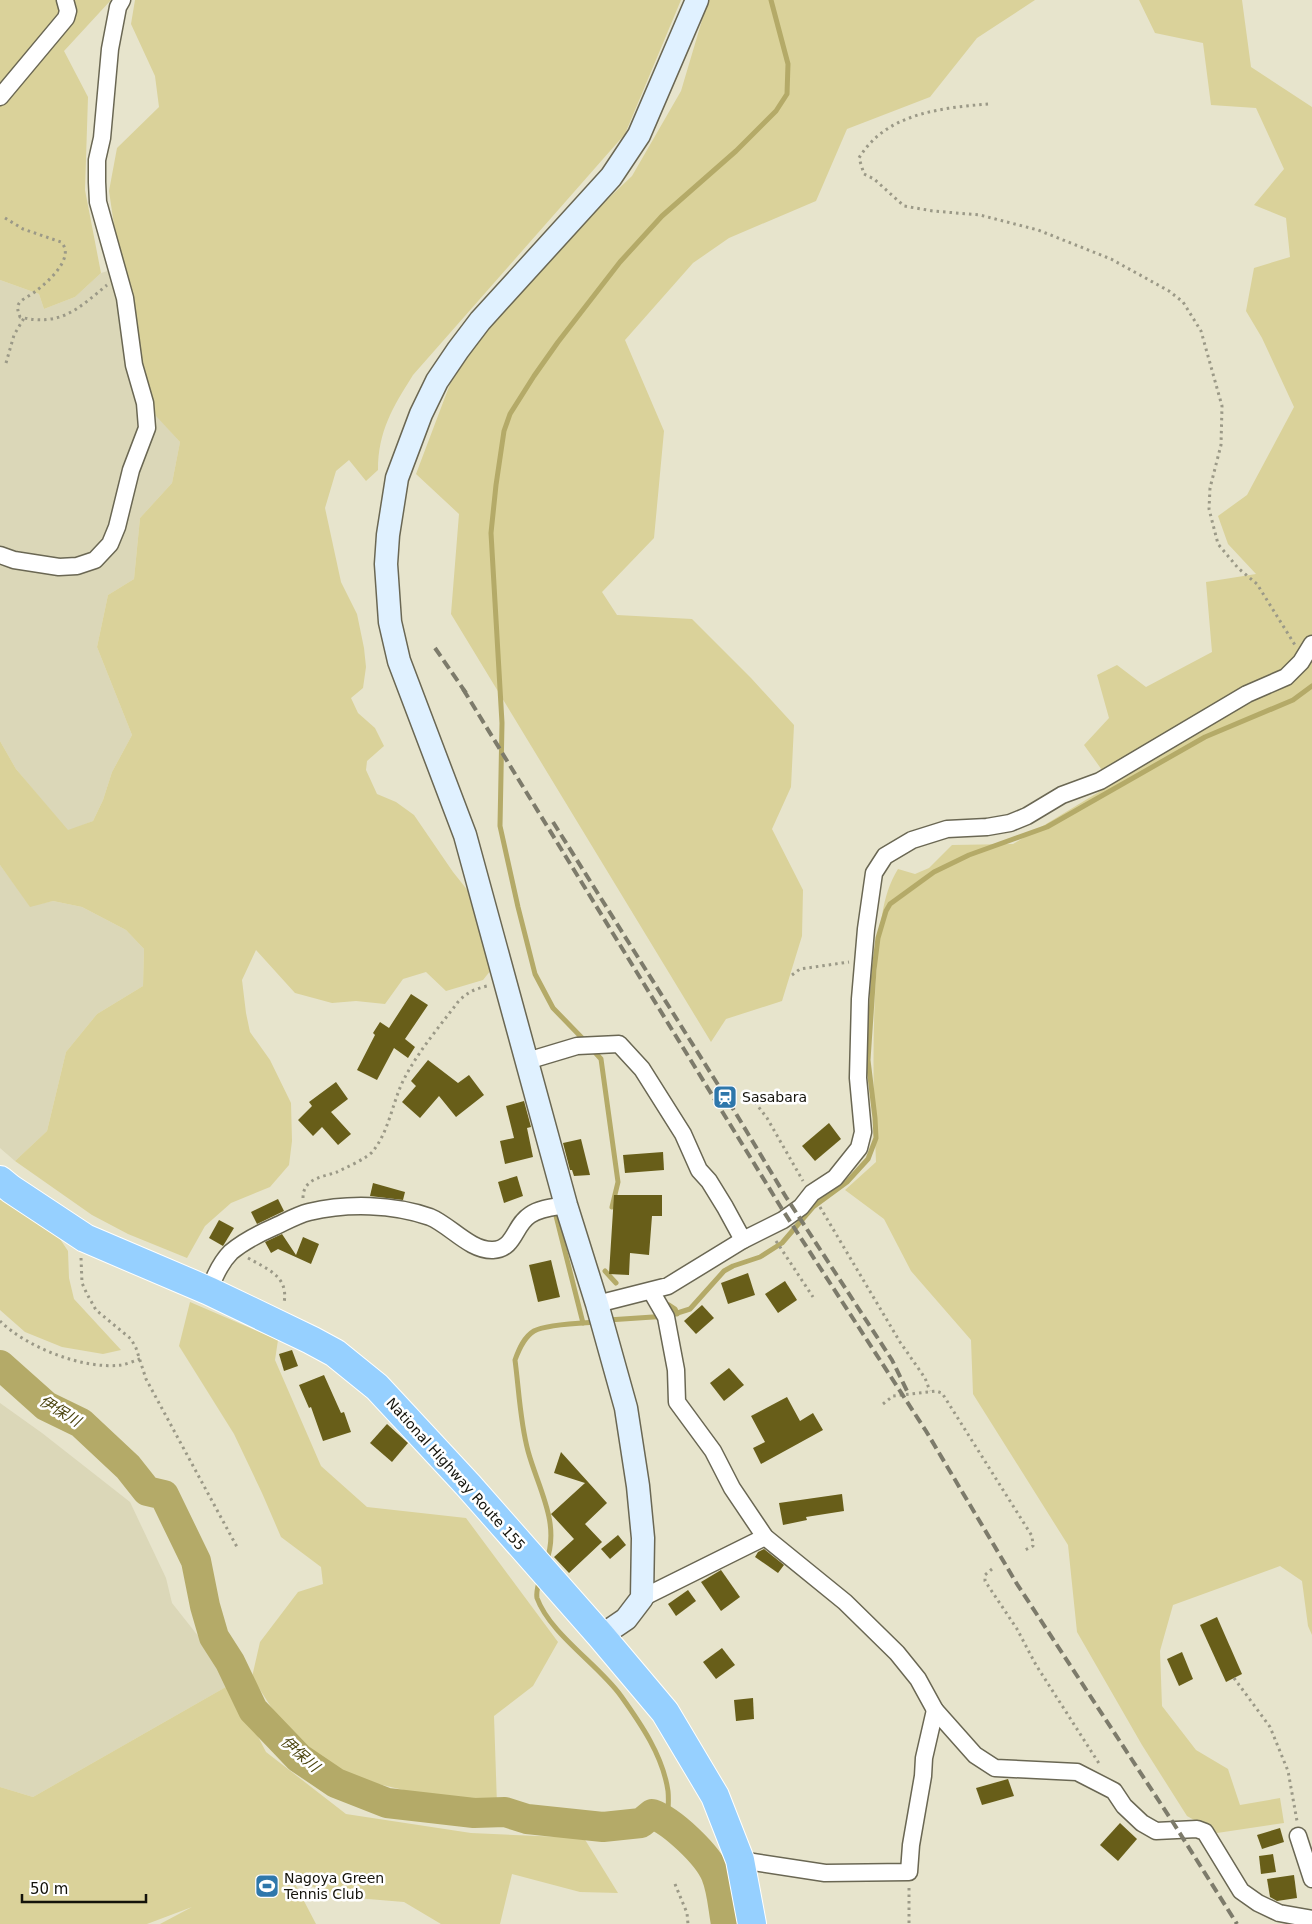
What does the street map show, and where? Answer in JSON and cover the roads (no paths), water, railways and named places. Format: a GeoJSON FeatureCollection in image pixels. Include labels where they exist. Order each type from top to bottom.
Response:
{"type":"FeatureCollection","features":[{"type":"Feature","properties":{"kind":"highway","name":"National Highway Route 155"},"geometry":{"type":"LineString","coordinates":[[0,1180],[11,1190],[85,1238],[275,1322],[335,1353],[377,1387],[468,1485],[602,1636],[665,1712],[715,1796],[740,1860],[752,1924]]}},
{"type":"Feature","properties":{"kind":"street"},"geometry":{"type":"LineString","coordinates":[[0,97],[66,18],[68,11],[65,0]]}},
{"type":"Feature","properties":{"kind":"street"},"geometry":{"type":"LineString","coordinates":[[0,555],[14,560],[59,567],[77,566],[95,560],[110,544],[117,527],[131,470],[146,428],[145,402],[134,365],[125,298],[98,202],[97,160],[102,138],[110,49],[118,7],[122,0]]}},
{"type":"Feature","properties":{"kind":"street"},"geometry":{"type":"LineString","coordinates":[[642,1598],[643,1538],[638,1486],[626,1408],[597,1304],[566,1205],[466,835],[399,661],[390,622],[386,564],[388,535],[397,478],[421,414],[437,381],[480,321],[611,177],[639,135],[697,0]]}},
{"type":"Feature","properties":{"kind":"street"},"geometry":{"type":"LineString","coordinates":[[597,1304],[668,1286],[743,1240],[783,1220],[801,1207],[812,1193],[835,1178],[847,1166],[859,1148],[863,1132],[858,1078],[863,958],[874,873],[885,856],[912,840],[947,829],[986,827],[1010,823],[1027,816],[1062,795],[1100,781],[1247,694],[1286,677],[1301,662],[1308,650]]}},
{"type":"Feature","properties":{"kind":"street"},"geometry":{"type":"LineString","coordinates":[[527,1061],[577,1046],[619,1044],[642,1069],[683,1134],[699,1170],[709,1181],[726,1207],[743,1240]]}},
{"type":"Feature","properties":{"kind":"street"},"geometry":{"type":"LineString","coordinates":[[208,1291],[220,1265],[235,1250],[254,1236],[307,1213],[354,1207],[380,1208],[416,1213],[432,1218],[472,1244],[492,1250],[501,1249],[509,1244],[530,1214],[566,1205]]}},
{"type":"Feature","properties":{"kind":"street"},"geometry":{"type":"LineString","coordinates":[[651,1291],[666,1317],[676,1370],[677,1402],[713,1451],[732,1488],[765,1537],[845,1602],[897,1654],[918,1679],[935,1710],[975,1755],[995,1768],[1077,1772],[1114,1790],[1124,1806],[1142,1823],[1156,1831],[1197,1829],[1205,1832],[1241,1891],[1258,1903],[1279,1913],[1312,1919]]}},
{"type":"Feature","properties":{"kind":"street"},"geometry":{"type":"LineString","coordinates":[[602,1636],[626,1619],[642,1598],[765,1537]]}},
{"type":"Feature","properties":{"kind":"street"},"geometry":{"type":"LineString","coordinates":[[740,1860],[751,1860],[825,1873],[909,1872],[911,1845],[923,1776],[924,1758],[935,1710]]}},
{"type":"Feature","properties":{"kind":"street"},"geometry":{"type":"LineString","coordinates":[[1298,1836],[1312,1879]]}},
{"type":"Feature","properties":{"kind":"waterway"},"geometry":{"type":"LineString","coordinates":[[586,1042],[553,1008],[535,974],[500,826],[502,723],[491,533],[504,431],[510,414],[534,376],[620,262],[662,216],[736,151],[776,111],[787,94],[788,64],[771,0]]}},
{"type":"Feature","properties":{"kind":"waterway"},"geometry":{"type":"LineString","coordinates":[[608,1320],[668,1316],[690,1309],[724,1271],[760,1257],[782,1243],[813,1207],[847,1182],[868,1159],[876,1138],[868,1060],[874,970],[878,938],[890,904],[934,872],[969,855],[1047,827],[1205,737],[1293,700],[1312,686]]}},
{"type":"Feature","properties":{"kind":"waterway"},"geometry":{"type":"LineString","coordinates":[[592,1049],[601,1059],[618,1182],[612,1207]]}},
{"type":"Feature","properties":{"kind":"waterway"},"geometry":{"type":"LineString","coordinates":[[554,1208],[583,1323]]}},
{"type":"Feature","properties":{"kind":"waterway"},"geometry":{"type":"LineString","coordinates":[[605,1271],[616,1283]]}},
{"type":"Feature","properties":{"kind":"waterway"},"geometry":{"type":"LineString","coordinates":[[669,1305],[675,1309],[677,1314]]}},
{"type":"Feature","properties":{"kind":"waterway"},"geometry":{"type":"LineString","coordinates":[[546,1562],[550,1548],[550,1520],[525,1440],[515,1360],[525,1340],[534,1331],[555,1325],[597,1322]]}},
{"type":"Feature","properties":{"kind":"waterway","name":"伊保川"},"geometry":{"type":"LineString","coordinates":[[0,1365],[46,1406],[81,1423],[128,1467],[147,1491],[164,1495],[196,1561],[205,1606],[214,1637],[230,1662],[253,1710],[299,1758],[336,1783],[387,1803],[474,1813],[505,1812],[527,1819],[603,1827],[641,1823],[652,1814],[679,1831],[698,1849],[712,1867],[720,1886],[726,1924]]}},
{"type":"Feature","properties":{"kind":"waterway"},"geometry":{"type":"LineString","coordinates":[[540,1579],[537,1598],[543,1611],[563,1637],[612,1684],[650,1741],[665,1778],[668,1795],[667,1821]]}},
{"type":"Feature","properties":{"kind":"railway"},"geometry":{"type":"LineString","coordinates":[[435,648],[466,693]]}},
{"type":"Feature","properties":{"kind":"railway"},"geometry":{"type":"LineString","coordinates":[[463,689],[782,1209],[926,1431],[1017,1584],[1237,1924]]}},
{"type":"Feature","properties":{"kind":"railway"},"geometry":{"type":"LineString","coordinates":[[553,822],[732,1107],[786,1197],[892,1360],[908,1393]]}},
{"type":"Feature","properties":{"kind":"place","name":"Sasabara"},"geometry":{"type":"Point","coordinates":[725,1097]}},
{"type":"Feature","properties":{"kind":"place","name":"Nagoya Green Tennis Club"},"geometry":{"type":"Point","coordinates":[267,1886]}}]}
